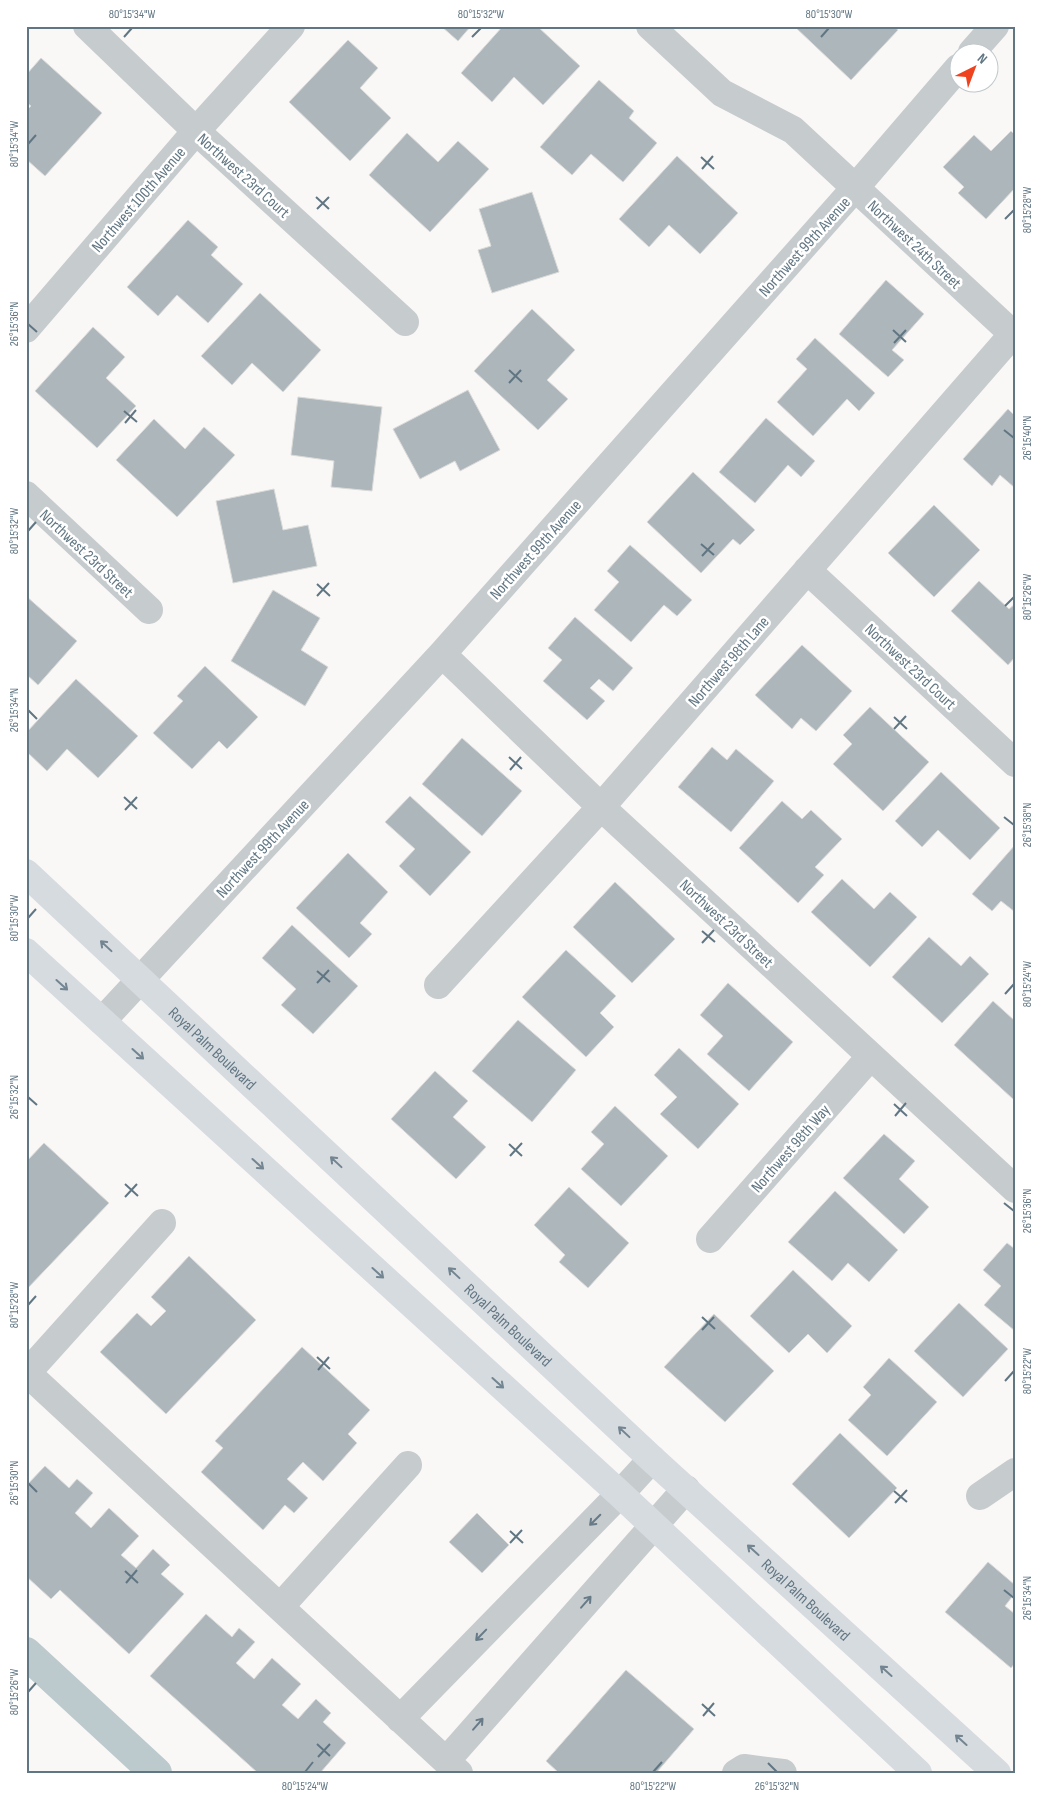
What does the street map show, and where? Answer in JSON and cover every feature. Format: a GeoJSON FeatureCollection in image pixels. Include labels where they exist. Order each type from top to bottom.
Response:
{"type":"FeatureCollection","features":[{"type":"Feature","properties":{"kind":"main road","name":"Royal Palm Boulevard"},"geometry":{"type":"LineString","coordinates":[[26,872],[652,1459],[997,1773]]}},
{"type":"Feature","properties":{"kind":"main road"},"geometry":{"type":"LineString","coordinates":[[26,952],[654,1525],[918,1773]]}},
{"type":"Feature","properties":{"kind":"street","name":"Northwest 23rd Court"},"geometry":{"type":"LineString","coordinates":[[87,26],[196,131],[405,322]]}},
{"type":"Feature","properties":{"kind":"street","name":"Northwest 100th Avenue"},"geometry":{"type":"LineString","coordinates":[[26,328],[196,131],[290,26]]}},
{"type":"Feature","properties":{"kind":"street","name":"Northwest 24th Street"},"geometry":{"type":"LineString","coordinates":[[650,26],[722,92],[793,130],[1014,335]]}},
{"type":"Feature","properties":{"kind":"street"},"geometry":{"type":"LineString","coordinates":[[981,42],[995,26]]}},
{"type":"Feature","properties":{"kind":"street","name":"Northwest 99th Avenue"},"geometry":{"type":"LineString","coordinates":[[102,1021],[442,654],[855,188],[948,80]]}},
{"type":"Feature","properties":{"kind":"street","name":"Northwest 98th Lane"},"geometry":{"type":"LineString","coordinates":[[438,984],[601,807],[1014,335]]}},
{"type":"Feature","properties":{"kind":"street","name":"Northwest 23rd Street"},"geometry":{"type":"LineString","coordinates":[[26,496],[149,610]]}},
{"type":"Feature","properties":{"kind":"street","name":"Northwest 23rd Court"},"geometry":{"type":"LineString","coordinates":[[807,570],[1015,763]]}},
{"type":"Feature","properties":{"kind":"street","name":"Northwest 23rd Street"},"geometry":{"type":"LineString","coordinates":[[442,654],[601,807],[1015,1189]]}},
{"type":"Feature","properties":{"kind":"street","name":"Northwest 98th Way"},"geometry":{"type":"LineString","coordinates":[[710,1239],[871,1056]]}},
{"type":"Feature","properties":{"kind":"street"},"geometry":{"type":"LineString","coordinates":[[162,1223],[26,1373],[452,1767],[686,1489]]}},
{"type":"Feature","properties":{"kind":"street"},"geometry":{"type":"LineString","coordinates":[[400,1719],[652,1459]]}},
{"type":"Feature","properties":{"kind":"street"},"geometry":{"type":"LineString","coordinates":[[280,1607],[408,1465]]}},
{"type":"Feature","properties":{"kind":"street"},"geometry":{"type":"LineString","coordinates":[[980,1496],[1015,1472]]}},
{"type":"Feature","properties":{"kind":"street"},"geometry":{"type":"LineString","coordinates":[[736,1773],[744,1768],[781,1771],[783,1773]]}},
{"type":"Feature","properties":{"kind":"building"},"geometry":{"type":"Polygon","coordinates":[[[441,26],[471,26],[458,41],[441,26]]]}},
{"type":"Feature","properties":{"kind":"building"},"geometry":{"type":"Polygon","coordinates":[[[503,26],[537,26],[580,66],[543,105],[514,77],[492,102],[461,73],[503,26]]]}},
{"type":"Feature","properties":{"kind":"building"},"geometry":{"type":"Polygon","coordinates":[[[794,26],[893,26],[898,30],[851,80],[794,26]]]}},
{"type":"Feature","properties":{"kind":"building"},"geometry":{"type":"Polygon","coordinates":[[[348,40],[378,68],[360,88],[391,118],[350,161],[289,102],[348,40]]]}},
{"type":"Feature","properties":{"kind":"building"},"geometry":{"type":"Polygon","coordinates":[[[41,58],[102,113],[45,176],[26,159],[26,111],[31,106],[26,102],[26,75],[41,58]]]}},
{"type":"Feature","properties":{"kind":"building"},"geometry":{"type":"Polygon","coordinates":[[[599,80],[634,111],[629,118],[657,143],[623,182],[591,154],[572,175],[540,147],[599,80]]]}},
{"type":"Feature","properties":{"kind":"building"},"geometry":{"type":"Polygon","coordinates":[[[1011,131],[1015,135],[1015,188],[986,219],[958,193],[964,187],[943,167],[974,135],[991,151],[1011,131]]]}},
{"type":"Feature","properties":{"kind":"building"},"geometry":{"type":"Polygon","coordinates":[[[407,133],[438,162],[458,141],[489,169],[430,232],[369,175],[407,133]]]}},
{"type":"Feature","properties":{"kind":"building"},"geometry":{"type":"Polygon","coordinates":[[[677,156],[738,213],[700,254],[669,225],[649,247],[619,219],[677,156]]]}},
{"type":"Feature","properties":{"kind":"building"},"geometry":{"type":"Polygon","coordinates":[[[532,192],[559,272],[492,293],[478,250],[491,246],[479,209],[532,192]]]}},
{"type":"Feature","properties":{"kind":"building"},"geometry":{"type":"Polygon","coordinates":[[[188,220],[218,247],[211,255],[243,284],[208,323],[177,295],[158,316],[127,287],[188,220]]]}},
{"type":"Feature","properties":{"kind":"building"},"geometry":{"type":"Polygon","coordinates":[[[886,280],[924,314],[892,350],[904,360],[888,377],[839,334],[886,280]]]}},
{"type":"Feature","properties":{"kind":"building"},"geometry":{"type":"Polygon","coordinates":[[[260,293],[321,350],[283,392],[252,363],[232,385],[201,356],[260,293]]]}},
{"type":"Feature","properties":{"kind":"building"},"geometry":{"type":"Polygon","coordinates":[[[532,309],[575,350],[547,380],[568,399],[538,430],[474,371],[532,309]]]}},
{"type":"Feature","properties":{"kind":"building"},"geometry":{"type":"Polygon","coordinates":[[[93,327],[125,357],[106,378],[136,406],[97,448],[35,391],[93,327]]]}},
{"type":"Feature","properties":{"kind":"building"},"geometry":{"type":"Polygon","coordinates":[[[815,338],[875,393],[859,411],[847,399],[813,436],[777,402],[807,369],[796,359],[815,338]]]}},
{"type":"Feature","properties":{"kind":"building"},"geometry":{"type":"Polygon","coordinates":[[[468,390],[500,450],[460,471],[455,461],[420,479],[393,429],[468,390]]]}},
{"type":"Feature","properties":{"kind":"building"},"geometry":{"type":"Polygon","coordinates":[[[298,397],[382,407],[372,491],[331,487],[334,461],[291,455],[298,397]]]}},
{"type":"Feature","properties":{"kind":"building"},"geometry":{"type":"Polygon","coordinates":[[[1008,409],[1015,416],[1015,488],[1000,475],[992,486],[963,459],[1008,409]]]}},
{"type":"Feature","properties":{"kind":"building"},"geometry":{"type":"Polygon","coordinates":[[[766,418],[815,461],[801,477],[788,465],[755,503],[719,472],[766,418]]]}},
{"type":"Feature","properties":{"kind":"building"},"geometry":{"type":"Polygon","coordinates":[[[154,419],[185,449],[204,427],[235,455],[177,517],[116,460],[154,419]]]}},
{"type":"Feature","properties":{"kind":"building"},"geometry":{"type":"Polygon","coordinates":[[[693,472],[755,530],[740,545],[733,539],[701,573],[647,522],[693,472]]]}},
{"type":"Feature","properties":{"kind":"building"},"geometry":{"type":"Polygon","coordinates":[[[274,489],[283,530],[308,525],[317,566],[233,583],[216,501],[274,489]]]}},
{"type":"Feature","properties":{"kind":"building"},"geometry":{"type":"Polygon","coordinates":[[[934,505],[980,550],[934,597],[888,553],[934,505]]]}},
{"type":"Feature","properties":{"kind":"building"},"geometry":{"type":"Polygon","coordinates":[[[630,545],[692,600],[677,616],[664,605],[631,642],[594,610],[619,582],[607,571],[630,545]]]}},
{"type":"Feature","properties":{"kind":"building"},"geometry":{"type":"Polygon","coordinates":[[[979,581],[1009,609],[1015,604],[1015,657],[1008,665],[951,611],[979,581]]]}},
{"type":"Feature","properties":{"kind":"building"},"geometry":{"type":"Polygon","coordinates":[[[273,590],[320,618],[301,650],[328,667],[305,706],[231,661],[273,590]]]}},
{"type":"Feature","properties":{"kind":"building"},"geometry":{"type":"Polygon","coordinates":[[[26,596],[77,641],[38,685],[26,674],[26,596]]]}},
{"type":"Feature","properties":{"kind":"building"},"geometry":{"type":"Polygon","coordinates":[[[575,617],[633,668],[613,691],[599,679],[590,688],[605,701],[587,720],[543,681],[562,660],[548,648],[575,617]]]}},
{"type":"Feature","properties":{"kind":"building"},"geometry":{"type":"Polygon","coordinates":[[[802,645],[852,691],[816,731],[801,718],[792,729],[755,695],[802,645]]]}},
{"type":"Feature","properties":{"kind":"building"},"geometry":{"type":"Polygon","coordinates":[[[205,666],[258,717],[227,749],[219,741],[192,769],[153,733],[183,701],[177,696],[205,666]]]}},
{"type":"Feature","properties":{"kind":"building"},"geometry":{"type":"Polygon","coordinates":[[[76,679],[138,736],[98,778],[67,749],[47,771],[26,751],[26,733],[76,679]]]}},
{"type":"Feature","properties":{"kind":"building"},"geometry":{"type":"Polygon","coordinates":[[[870,707],[929,762],[883,811],[833,764],[852,744],[843,735],[870,707]]]}},
{"type":"Feature","properties":{"kind":"building"},"geometry":{"type":"Polygon","coordinates":[[[462,738],[522,791],[482,836],[422,784],[462,738]]]}},
{"type":"Feature","properties":{"kind":"building"},"geometry":{"type":"Polygon","coordinates":[[[712,747],[727,760],[736,749],[774,781],[731,832],[678,787],[712,747]]]}},
{"type":"Feature","properties":{"kind":"building"},"geometry":{"type":"Polygon","coordinates":[[[941,772],[1000,828],[970,860],[938,830],[922,847],[895,821],[941,772]]]}},
{"type":"Feature","properties":{"kind":"building"},"geometry":{"type":"Polygon","coordinates":[[[410,796],[471,852],[430,896],[399,866],[415,849],[385,822],[410,796]]]}},
{"type":"Feature","properties":{"kind":"building"},"geometry":{"type":"Polygon","coordinates":[[[782,801],[802,819],[811,810],[842,839],[815,867],[824,875],[798,903],[739,848],[782,801]]]}},
{"type":"Feature","properties":{"kind":"building"},"geometry":{"type":"Polygon","coordinates":[[[1015,845],[1015,912],[1001,901],[992,911],[972,894],[1015,845]]]}},
{"type":"Feature","properties":{"kind":"building"},"geometry":{"type":"Polygon","coordinates":[[[348,853],[388,892],[360,923],[372,934],[349,958],[296,908],[348,853]]]}},
{"type":"Feature","properties":{"kind":"building"},"geometry":{"type":"Polygon","coordinates":[[[842,879],[874,909],[890,892],[917,917],[870,967],[811,912],[842,879]]]}},
{"type":"Feature","properties":{"kind":"building"},"geometry":{"type":"Polygon","coordinates":[[[615,882],[675,939],[632,983],[573,927],[615,882]]]}},
{"type":"Feature","properties":{"kind":"building"},"geometry":{"type":"Polygon","coordinates":[[[292,925],[358,986],[313,1034],[281,1005],[296,989],[262,958],[292,925]]]}},
{"type":"Feature","properties":{"kind":"building"},"geometry":{"type":"Polygon","coordinates":[[[929,937],[961,966],[970,956],[989,974],[942,1023],[892,977],[929,937]]]}},
{"type":"Feature","properties":{"kind":"building"},"geometry":{"type":"Polygon","coordinates":[[[566,950],[616,996],[600,1013],[614,1027],[586,1057],[522,997],[566,950]]]}},
{"type":"Feature","properties":{"kind":"building"},"geometry":{"type":"Polygon","coordinates":[[[728,983],[793,1042],[749,1091],[707,1054],[723,1036],[700,1015],[728,983]]]}},
{"type":"Feature","properties":{"kind":"building"},"geometry":{"type":"Polygon","coordinates":[[[993,1001],[1015,1021],[1015,1097],[1013,1099],[954,1045],[993,1001]]]}},
{"type":"Feature","properties":{"kind":"building"},"geometry":{"type":"Polygon","coordinates":[[[518,1020],[576,1070],[532,1122],[472,1071],[518,1020]]]}},
{"type":"Feature","properties":{"kind":"building"},"geometry":{"type":"Polygon","coordinates":[[[679,1048],[739,1104],[698,1149],[660,1114],[677,1097],[654,1075],[679,1048]]]}},
{"type":"Feature","properties":{"kind":"building"},"geometry":{"type":"Polygon","coordinates":[[[435,1071],[468,1101],[453,1117],[486,1147],[456,1179],[391,1119],[435,1071]]]}},
{"type":"Feature","properties":{"kind":"building"},"geometry":{"type":"Polygon","coordinates":[[[615,1106],[668,1156],[621,1206],[581,1169],[604,1144],[591,1132],[615,1106]]]}},
{"type":"Feature","properties":{"kind":"building"},"geometry":{"type":"Polygon","coordinates":[[[884,1134],[915,1161],[899,1179],[929,1207],[904,1234],[843,1178],[884,1134]]]}},
{"type":"Feature","properties":{"kind":"building"},"geometry":{"type":"Polygon","coordinates":[[[44,1143],[109,1203],[26,1290],[26,1162],[44,1143]]]}},
{"type":"Feature","properties":{"kind":"building"},"geometry":{"type":"Polygon","coordinates":[[[569,1187],[629,1243],[588,1288],[559,1262],[565,1255],[534,1225],[569,1187]]]}},
{"type":"Feature","properties":{"kind":"building"},"geometry":{"type":"Polygon","coordinates":[[[835,1191],[898,1250],[869,1282],[848,1263],[832,1281],[788,1242],[835,1191]]]}},
{"type":"Feature","properties":{"kind":"building"},"geometry":{"type":"Polygon","coordinates":[[[1007,1243],[1015,1249],[1015,1331],[984,1305],[1001,1286],[983,1270],[1007,1243]]]}},
{"type":"Feature","properties":{"kind":"building"},"geometry":{"type":"Polygon","coordinates":[[[189,1256],[256,1320],[166,1414],[100,1352],[137,1313],[151,1326],[166,1311],[151,1297],[189,1256]]]}},
{"type":"Feature","properties":{"kind":"building"},"geometry":{"type":"Polygon","coordinates":[[[793,1270],[852,1326],[827,1353],[808,1334],[789,1353],[750,1316],[793,1270]]]}},
{"type":"Feature","properties":{"kind":"building"},"geometry":{"type":"Polygon","coordinates":[[[959,1303],[1008,1349],[963,1397],[914,1351],[959,1303]]]}},
{"type":"Feature","properties":{"kind":"building"},"geometry":{"type":"Polygon","coordinates":[[[714,1314],[774,1371],[725,1422],[664,1367],[714,1314]]]}},
{"type":"Feature","properties":{"kind":"building"},"geometry":{"type":"Polygon","coordinates":[[[302,1347],[370,1410],[348,1434],[357,1443],[323,1481],[303,1462],[287,1479],[308,1498],[294,1513],[285,1505],[263,1530],[201,1472],[223,1448],[215,1441],[302,1347]]]}},
{"type":"Feature","properties":{"kind":"building"},"geometry":{"type":"Polygon","coordinates":[[[889,1358],[937,1402],[887,1456],[848,1420],[871,1395],[863,1387],[889,1358]]]}},
{"type":"Feature","properties":{"kind":"building"},"geometry":{"type":"Polygon","coordinates":[[[840,1433],[897,1488],[849,1538],[792,1484],[840,1433]]]}},
{"type":"Feature","properties":{"kind":"building"},"geometry":{"type":"Polygon","coordinates":[[[45,1466],[69,1488],[77,1479],[93,1493],[75,1513],[91,1528],[109,1508],[139,1536],[121,1555],[136,1568],[153,1549],[170,1565],[161,1574],[184,1594],[129,1654],[60,1590],[51,1599],[26,1576],[26,1486],[45,1466]]]}},
{"type":"Feature","properties":{"kind":"building"},"geometry":{"type":"Polygon","coordinates":[[[477,1513],[509,1545],[482,1573],[449,1542],[477,1513]]]}},
{"type":"Feature","properties":{"kind":"building"},"geometry":{"type":"Polygon","coordinates":[[[988,1562],[1015,1585],[1015,1593],[1005,1606],[1015,1614],[1015,1663],[1011,1668],[945,1612],[988,1562]]]}},
{"type":"Feature","properties":{"kind":"building"},"geometry":{"type":"Polygon","coordinates":[[[206,1614],[232,1637],[239,1628],[255,1642],[236,1663],[254,1679],[272,1658],[301,1684],[282,1705],[298,1719],[316,1699],[331,1713],[323,1722],[346,1743],[320,1773],[258,1773],[150,1676],[206,1614]]]}},
{"type":"Feature","properties":{"kind":"building"},"geometry":{"type":"Polygon","coordinates":[[[626,1670],[694,1729],[656,1773],[559,1773],[546,1761],[626,1670]]]}},
{"type":"Feature","properties":{"kind":"waterway"},"geometry":{"type":"LineString","coordinates":[[26,1653],[156,1773]]}}]}
